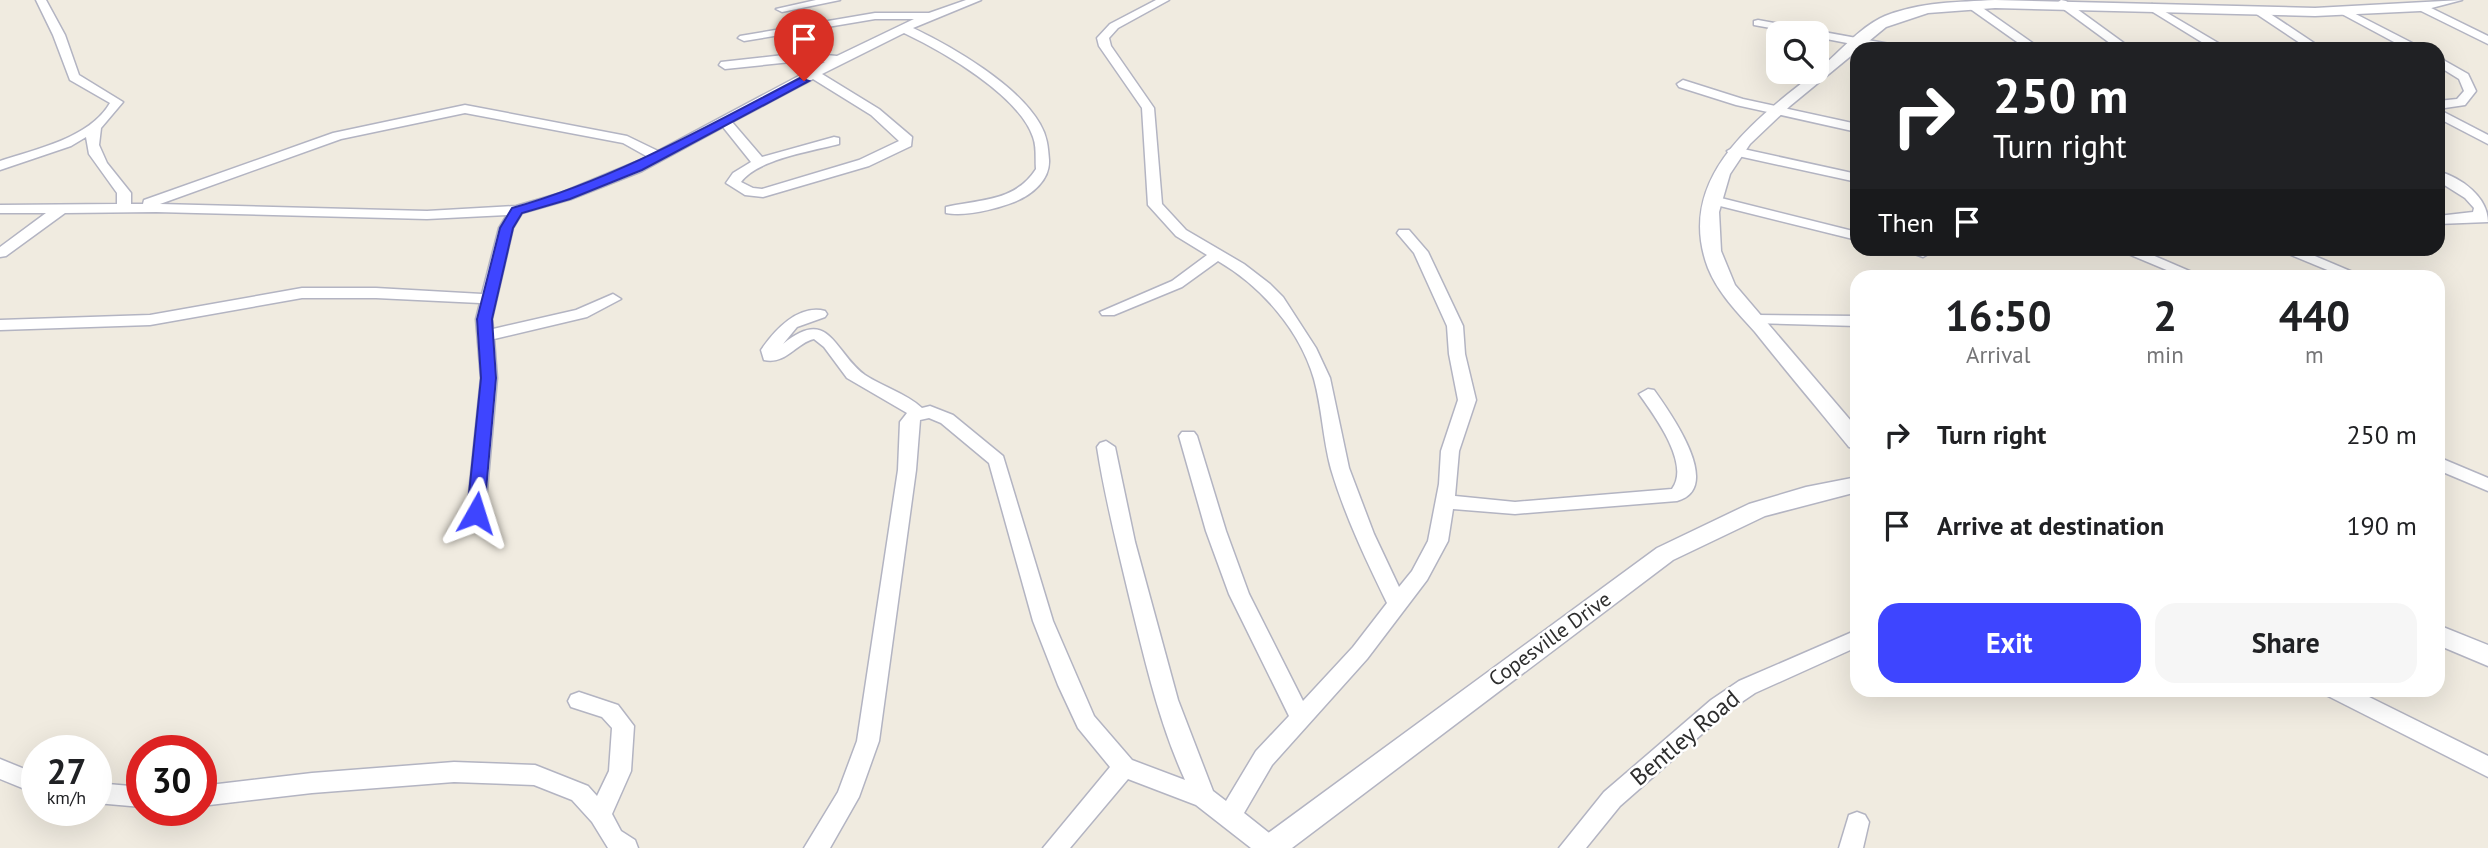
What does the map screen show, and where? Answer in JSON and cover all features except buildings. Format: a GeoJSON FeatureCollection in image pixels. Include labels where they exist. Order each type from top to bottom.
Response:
{"type":"FeatureCollection","features":[{"type":"Feature","properties":{"kind":"street"},"geometry":{"type":"LineString","coordinates":[[0,166],[66,143],[97,125],[117,102],[74,77],[59,35],[41,0]]}},
{"type":"Feature","properties":{"kind":"street"},"geometry":{"type":"LineString","coordinates":[[782,9],[835,0]]}},
{"type":"Feature","properties":{"kind":"street"},"geometry":{"type":"LineString","coordinates":[[0,209],[131,208],[427,215],[517,211],[566,197],[658,157],[903,28],[976,0]]}},
{"type":"Feature","properties":{"kind":"street"},"geometry":{"type":"LineString","coordinates":[[1164,0],[1110,29],[1103,37],[1105,47],[1148,108],[1155,205],[1181,233],[1265,287],[1277,300],[1308,348],[1322,378],[1340,468],[1364,534],[1397,603]]}},
{"type":"Feature","properties":{"kind":"street"},"geometry":{"type":"LineString","coordinates":[[1829,36],[1860,42],[1880,24],[1906,13],[1973,6],[2062,3],[2259,11],[2344,11],[2419,6],[2455,0]]}},
{"type":"Feature","properties":{"kind":"street"},"geometry":{"type":"LineString","coordinates":[[2062,3],[2116,42]]}},
{"type":"Feature","properties":{"kind":"street"},"geometry":{"type":"LineString","coordinates":[[1973,6],[2025,42]]}},
{"type":"Feature","properties":{"kind":"street"},"geometry":{"type":"LineString","coordinates":[[2419,6],[2488,41]]}},
{"type":"Feature","properties":{"kind":"street"},"geometry":{"type":"LineString","coordinates":[[2152,7],[2210,42]]}},
{"type":"Feature","properties":{"kind":"street"},"geometry":{"type":"LineString","coordinates":[[2259,11],[2306,42]]}},
{"type":"Feature","properties":{"kind":"street"},"geometry":{"type":"LineString","coordinates":[[2344,11],[2403,42]]}},
{"type":"Feature","properties":{"kind":"street"},"geometry":{"type":"LineString","coordinates":[[744,38],[875,16],[913,13],[930,17]]}},
{"type":"Feature","properties":{"kind":"street"},"geometry":{"type":"LineString","coordinates":[[1758,23],[1766,24]]}},
{"type":"Feature","properties":{"kind":"street"},"geometry":{"type":"LineString","coordinates":[[903,28],[934,43],[1007,93],[1041,139],[1043,169],[1025,192],[1009,200],[951,210]]}},
{"type":"Feature","properties":{"kind":"street"},"geometry":{"type":"LineString","coordinates":[[1850,50],[1734,151],[1723,169],[1713,200],[1709,227],[1718,274],[1850,434]]}},
{"type":"Feature","properties":{"kind":"street"},"geometry":{"type":"LineString","coordinates":[[725,65],[801,57],[841,60]]}},
{"type":"Feature","properties":{"kind":"street"},"geometry":{"type":"LineString","coordinates":[[2445,65],[2464,77],[2470,91],[2461,102],[2445,104]]}},
{"type":"Feature","properties":{"kind":"street"},"geometry":{"type":"LineString","coordinates":[[815,75],[888,122],[905,137],[906,143],[864,163],[764,193],[750,192],[733,183],[743,170],[759,163],[834,141]]}},
{"type":"Feature","properties":{"kind":"street"},"geometry":{"type":"LineString","coordinates":[[1683,84],[1777,111],[1850,127]]}},
{"type":"Feature","properties":{"kind":"street"},"geometry":{"type":"LineString","coordinates":[[131,208],[338,136],[465,110],[627,140],[658,157]]}},
{"type":"Feature","properties":{"kind":"street"},"geometry":{"type":"LineString","coordinates":[[2445,117],[2488,140]]}},
{"type":"Feature","properties":{"kind":"street"},"geometry":{"type":"LineString","coordinates":[[724,121],[759,163]]}},
{"type":"Feature","properties":{"kind":"street"},"geometry":{"type":"LineString","coordinates":[[97,125],[92,144],[103,167],[124,193],[123,202],[131,208]]}},
{"type":"Feature","properties":{"kind":"street"},"geometry":{"type":"LineString","coordinates":[[1734,151],[1850,176]]}},
{"type":"Feature","properties":{"kind":"street"},"geometry":{"type":"LineString","coordinates":[[2445,180],[2477,201],[2484,216],[2445,220]]}},
{"type":"Feature","properties":{"kind":"street"},"geometry":{"type":"LineString","coordinates":[[1713,200],[1850,234]]}},
{"type":"Feature","properties":{"kind":"street"},"geometry":{"type":"LineString","coordinates":[[1,253],[61,208]]}},
{"type":"Feature","properties":{"kind":"street"},"geometry":{"type":"LineString","coordinates":[[476,513],[489,378],[485,336],[489,299],[506,228],[517,211]]}},
{"type":"Feature","properties":{"kind":"street"},"geometry":{"type":"LineString","coordinates":[[1230,817],[1264,758],[1360,653],[1431,556],[1438,541],[1450,451],[1466,400],[1457,354],[1455,326],[1421,252],[1404,233]]}},
{"type":"Feature","properties":{"kind":"street"},"geometry":{"type":"LineString","coordinates":[[1108,312],[1177,284],[1216,254]]}},
{"type":"Feature","properties":{"kind":"street"},"geometry":{"type":"LineString","coordinates":[[2142,256],[2178,270]]}},
{"type":"Feature","properties":{"kind":"street"},"geometry":{"type":"LineString","coordinates":[[2302,256],[2338,270]]}},
{"type":"Feature","properties":{"kind":"street"},"geometry":{"type":"LineString","coordinates":[[0,325],[150,320],[302,293],[376,293],[489,299]]}},
{"type":"Feature","properties":{"kind":"street"},"geometry":{"type":"LineString","coordinates":[[485,336],[581,314],[613,299]]}},
{"type":"Feature","properties":{"kind":"street"},"geometry":{"type":"LineString","coordinates":[[819,314],[791,324],[769,350],[770,356],[780,354],[804,336],[818,334],[826,339],[856,377],[899,397],[918,414]]}},
{"type":"Feature","properties":{"kind":"street"},"geometry":{"type":"LineString","coordinates":[[1756,320],[1850,321]]}},
{"type":"Feature","properties":{"kind":"street"},"geometry":{"type":"LineString","coordinates":[[1445,502],[1515,508],[1677,495],[1683,488],[1686,465],[1684,455],[1671,426],[1648,394]]}},
{"type":"Feature","properties":{"kind":"street"},"geometry":{"type":"LineString","coordinates":[[816,848],[834,825],[859,775],[868,741],[908,470],[909,422],[918,414],[930,412],[947,419],[997,460],[1043,621],[1086,722],[1124,767],[1203,798],[1269,848]]}},
{"type":"Feature","properties":{"kind":"street"},"geometry":{"type":"LineString","coordinates":[[1188,436],[1216,531],[1239,594],[1300,716]]}},
{"type":"Feature","properties":{"kind":"street"},"geometry":{"type":"LineString","coordinates":[[1106,447],[1116,505],[1159,683],[1184,755],[1203,798]]}},
{"type":"Feature","properties":{"kind":"street"},"geometry":{"type":"LineString","coordinates":[[2445,466],[2488,485]]}},
{"type":"Feature","properties":{"kind":"street","name":"Copesville Drive"},"geometry":{"type":"LineString","coordinates":[[1269,848],[1665,554],[1703,532],[1764,507],[1850,486]]}},
{"type":"Feature","properties":{"kind":"street"},"geometry":{"type":"LineString","coordinates":[[2445,637],[2488,656]]}},
{"type":"Feature","properties":{"kind":"street","name":"Bentley Road"},"geometry":{"type":"LineString","coordinates":[[1571,848],[1612,799],[1719,706],[1747,687],[1850,641]]}},
{"type":"Feature","properties":{"kind":"street"},"geometry":{"type":"LineString","coordinates":[[2350,697],[2488,767]]}},
{"type":"Feature","properties":{"kind":"street"},"geometry":{"type":"LineString","coordinates":[[579,701],[610,711],[623,726],[620,771],[600,815]]}},
{"type":"Feature","properties":{"kind":"street"},"geometry":{"type":"LineString","coordinates":[[1055,848],[1124,767]]}},
{"type":"Feature","properties":{"kind":"street"},"geometry":{"type":"LineString","coordinates":[[0,769],[21,778]]}},
{"type":"Feature","properties":{"kind":"street"},"geometry":{"type":"LineString","coordinates":[[217,794],[312,783],[477,772],[535,775],[580,793],[600,815],[613,838],[626,848]]}},
{"type":"Feature","properties":{"kind":"street"},"geometry":{"type":"LineString","coordinates":[[1851,848],[1857,822]]}},
{"type":"Feature","properties":{"kind":"route"},"geometry":{"type":"LineString","coordinates":[[476,513],[489,378],[484,319],[502,254],[506,228],[517,211],[566,197],[637,168],[804,81]]}}]}
